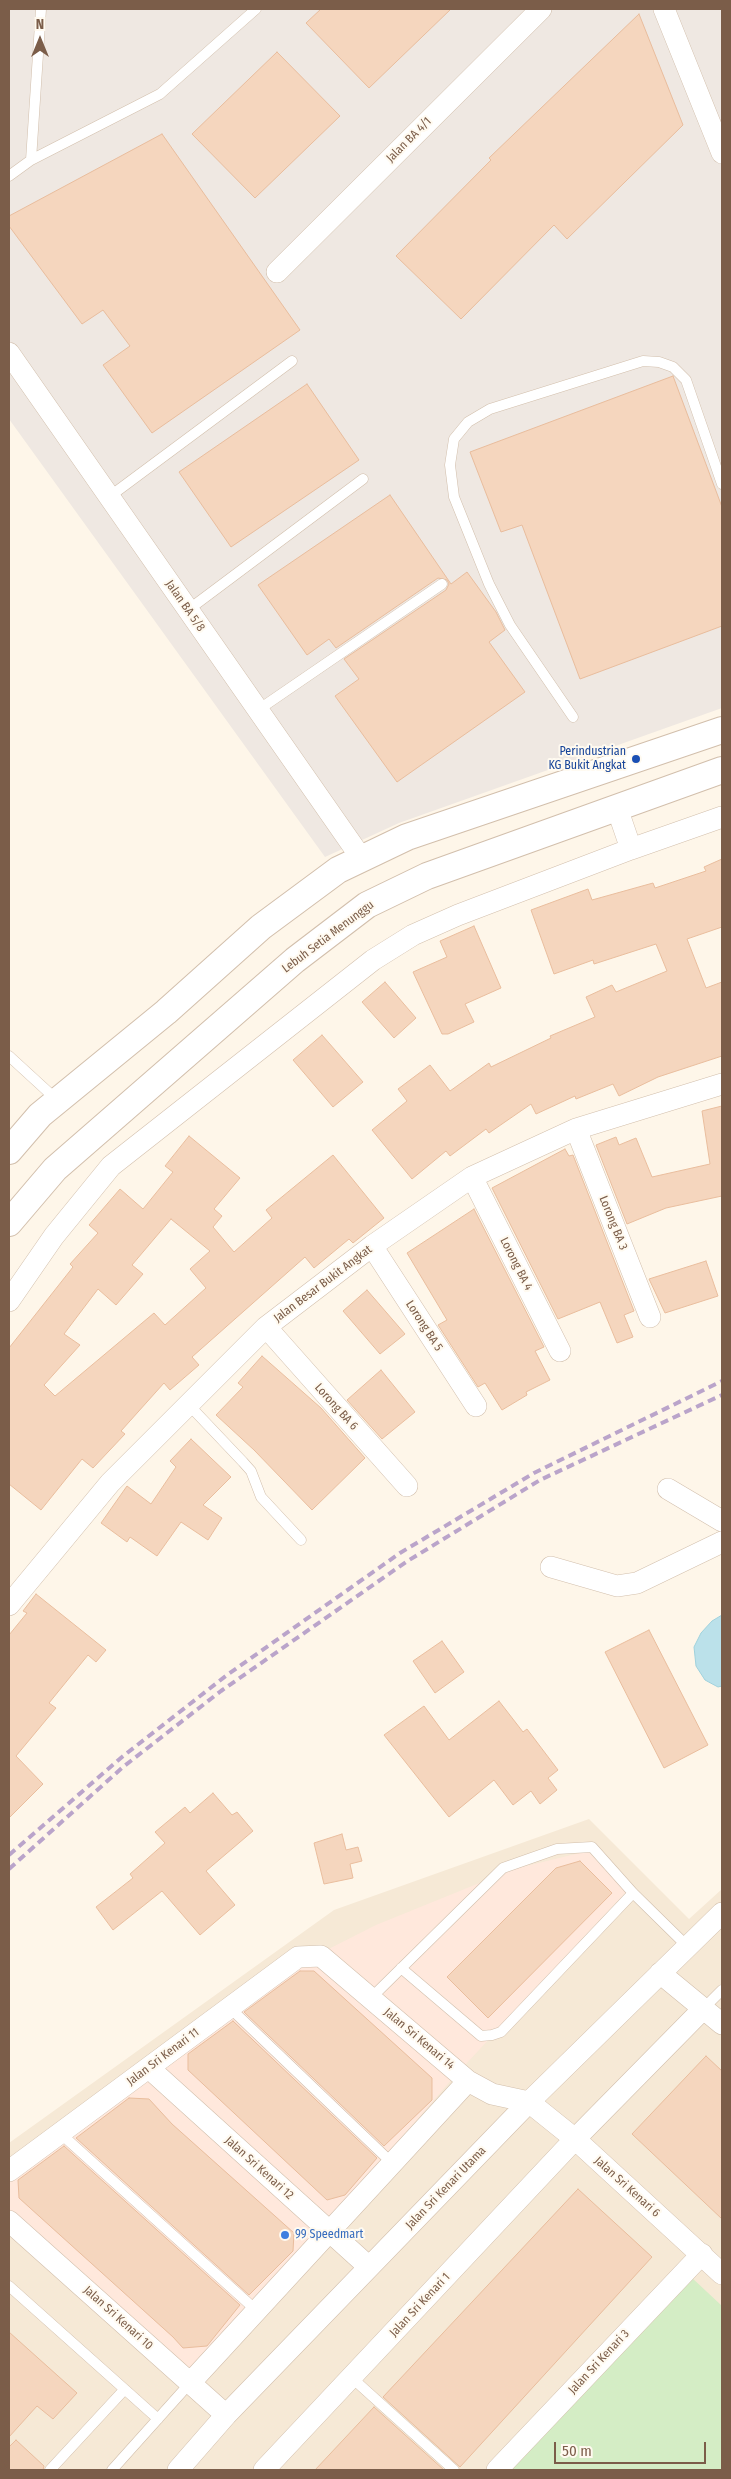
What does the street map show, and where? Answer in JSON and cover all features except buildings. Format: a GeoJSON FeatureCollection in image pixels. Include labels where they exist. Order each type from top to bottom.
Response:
{"type":"FeatureCollection","features":[{"type":"Feature","properties":{"kind":"street","name":"Jalan BA 4/1"},"geometry":{"type":"LineString","coordinates":[[277,272],[541,9]]}},
{"type":"Feature","properties":{"kind":"street"},"geometry":{"type":"LineString","coordinates":[[664,9],[722,153]]}},
{"type":"Feature","properties":{"kind":"street","name":"Jalan BA 5/8"},"geometry":{"type":"LineString","coordinates":[[9,353],[362,859]]}},
{"type":"Feature","properties":{"kind":"street"},"geometry":{"type":"LineString","coordinates":[[9,1150],[40,1115],[166,1012],[261,927],[338,870],[407,837],[722,730]]}},
{"type":"Feature","properties":{"kind":"street","name":"Lebuh Setia Menunggu"},"geometry":{"type":"LineString","coordinates":[[9,1223],[55,1169],[295,960],[367,905],[427,876],[722,770]]}},
{"type":"Feature","properties":{"kind":"street"},"geometry":{"type":"LineString","coordinates":[[617,808],[631,849]]}},
{"type":"Feature","properties":{"kind":"street"},"geometry":{"type":"LineString","coordinates":[[9,1301],[54,1236],[111,1166],[373,960],[413,935],[458,915],[631,849],[722,817]]}},
{"type":"Feature","properties":{"kind":"street","name":"Jalan Besar Bukit Angkat"},"geometry":{"type":"LineString","coordinates":[[11,1600],[110,1483],[266,1327],[372,1246],[472,1177],[576,1129],[722,1084]]}},
{"type":"Feature","properties":{"kind":"street","name":"Lorong BA 3"},"geometry":{"type":"LineString","coordinates":[[576,1129],[650,1317]]}},
{"type":"Feature","properties":{"kind":"street","name":"Lorong BA 4"},"geometry":{"type":"LineString","coordinates":[[472,1177],[560,1351]]}},
{"type":"Feature","properties":{"kind":"street","name":"Lorong BA 5"},"geometry":{"type":"LineString","coordinates":[[372,1246],[476,1406]]}},
{"type":"Feature","properties":{"kind":"street","name":"Lorong BA 6"},"geometry":{"type":"LineString","coordinates":[[266,1327],[407,1486]]}},
{"type":"Feature","properties":{"kind":"street"},"geometry":{"type":"LineString","coordinates":[[668,1490],[722,1521]]}},
{"type":"Feature","properties":{"kind":"street"},"geometry":{"type":"LineString","coordinates":[[551,1566],[617,1586],[645,1580],[722,1542]]}},
{"type":"Feature","properties":{"kind":"street","name":"Jalan Sri Kenari Utama"},"geometry":{"type":"LineString","coordinates":[[178,2470],[226,2415],[529,2102],[722,1913]]}},
{"type":"Feature","properties":{"kind":"street","name":"Jalan Sri Kenari 14"},"geometry":{"type":"LineString","coordinates":[[321,1956],[468,2081],[492,2094],[529,2102]]}},
{"type":"Feature","properties":{"kind":"street","name":"Jalan Sri Kenari 11"},"geometry":{"type":"LineString","coordinates":[[9,2171],[298,1957],[321,1956]]}},
{"type":"Feature","properties":{"kind":"street"},"geometry":{"type":"LineString","coordinates":[[660,1973],[722,2024]]}},
{"type":"Feature","properties":{"kind":"street","name":"Jalan Sri Kenari 1"},"geometry":{"type":"LineString","coordinates":[[264,2470],[574,2139],[704,2008]]}},
{"type":"Feature","properties":{"kind":"street","name":"Jalan Sri Kenari 12"},"geometry":{"type":"LineString","coordinates":[[149,2068],[369,2267]]}},
{"type":"Feature","properties":{"kind":"street"},"geometry":{"type":"LineString","coordinates":[[190,2383],[468,2081]]}},
{"type":"Feature","properties":{"kind":"street","name":"Jalan Sri Kenari 6"},"geometry":{"type":"LineString","coordinates":[[529,2102],[574,2139],[722,2274]]}},
{"type":"Feature","properties":{"kind":"street","name":"Jalan Sri Kenari 10"},"geometry":{"type":"LineString","coordinates":[[9,2221],[226,2415]]}},
{"type":"Feature","properties":{"kind":"street","name":"Jalan Sri Kenari 3"},"geometry":{"type":"LineString","coordinates":[[497,2470],[702,2254]]}},
{"type":"Feature","properties":{"kind":"lane"},"geometry":{"type":"LineString","coordinates":[[30,160],[41,9]]}},
{"type":"Feature","properties":{"kind":"lane"},"geometry":{"type":"LineString","coordinates":[[9,176],[30,160],[160,94],[256,9]]}},
{"type":"Feature","properties":{"kind":"lane"},"geometry":{"type":"LineString","coordinates":[[109,497],[292,361]]}},
{"type":"Feature","properties":{"kind":"lane"},"geometry":{"type":"LineString","coordinates":[[573,717],[510,625],[488,584],[454,497],[450,465],[454,439],[468,422],[490,409],[642,361],[659,362],[673,367],[686,380],[722,484]]}},
{"type":"Feature","properties":{"kind":"lane"},"geometry":{"type":"LineString","coordinates":[[188,610],[363,479]]}},
{"type":"Feature","properties":{"kind":"lane"},"geometry":{"type":"LineString","coordinates":[[258,710],[442,584]]}},
{"type":"Feature","properties":{"kind":"lane"},"geometry":{"type":"LineString","coordinates":[[9,1056],[58,1100]]}},
{"type":"Feature","properties":{"kind":"lane"},"geometry":{"type":"LineString","coordinates":[[188,1404],[247,1467],[261,1497],[300,1540]]}},
{"type":"Feature","properties":{"kind":"lane"},"geometry":{"type":"LineString","coordinates":[[371,1998],[503,1868],[557,1849],[574,1846],[592,1847],[633,1892],[687,1946]]}},
{"type":"Feature","properties":{"kind":"lane"},"geometry":{"type":"LineString","coordinates":[[402,1968],[481,2036],[492,2035],[501,2032],[633,1892]]}},
{"type":"Feature","properties":{"kind":"lane"},"geometry":{"type":"LineString","coordinates":[[704,2008],[722,1990]]}},
{"type":"Feature","properties":{"kind":"lane"},"geometry":{"type":"LineString","coordinates":[[230,2008],[392,2163]]}},
{"type":"Feature","properties":{"kind":"lane"},"geometry":{"type":"LineString","coordinates":[[60,2133],[257,2310]]}},
{"type":"Feature","properties":{"kind":"lane"},"geometry":{"type":"LineString","coordinates":[[9,2286],[158,2419]]}},
{"type":"Feature","properties":{"kind":"lane"},"geometry":{"type":"LineString","coordinates":[[352,2378],[454,2470]]}},
{"type":"Feature","properties":{"kind":"lane"},"geometry":{"type":"LineString","coordinates":[[112,2470],[190,2383]]}},
{"type":"Feature","properties":{"kind":"lane"},"geometry":{"type":"LineString","coordinates":[[50,2470],[124,2390]]}},
{"type":"Feature","properties":{"kind":"shaded area"},"geometry":{"type":"Polygon","coordinates":[[[9,9],[722,9],[722,708],[399,823],[325,857],[9,419],[9,9]]]}},
{"type":"Feature","properties":{"kind":"shaded area"},"geometry":{"type":"Polygon","coordinates":[[[589,1819],[689,1919],[722,1889],[722,2470],[9,2470],[9,2143],[334,1910],[589,1819]]]}},
{"type":"Feature","properties":{"kind":"shaded area"},"geometry":{"type":"Polygon","coordinates":[[[588,1851],[626,1892],[453,2078],[329,2222],[189,2372],[9,2210],[9,2180],[303,1962],[376,1925],[514,1869],[588,1851]]]}},
{"type":"Feature","properties":{"kind":"green space"},"geometry":{"type":"Polygon","coordinates":[[[691,2277],[722,2306],[722,2470],[509,2470],[691,2277]]]}},
{"type":"Feature","properties":{"kind":"water"},"geometry":{"type":"Polygon","coordinates":[[[722,1615],[722,1686],[718,1687],[705,1680],[696,1666],[694,1647],[701,1633],[712,1621],[722,1615]]]}},
{"type":"Feature","properties":{"kind":"railway"},"geometry":{"type":"LineString","coordinates":[[9,1855],[122,1757],[227,1675],[400,1553],[534,1473],[722,1381]]}},
{"type":"Feature","properties":{"kind":"railway"},"geometry":{"type":"LineString","coordinates":[[9,1869],[123,1767],[221,1691],[406,1562],[540,1480],[722,1395]]}},
{"type":"Feature","properties":{"kind":"place","name":"Perindustrian KG Bukit Angkat"},"geometry":{"type":"Point","coordinates":[636,759]}},
{"type":"Feature","properties":{"kind":"place","name":"99 Speedmart"},"geometry":{"type":"Point","coordinates":[285,2235]}}]}
